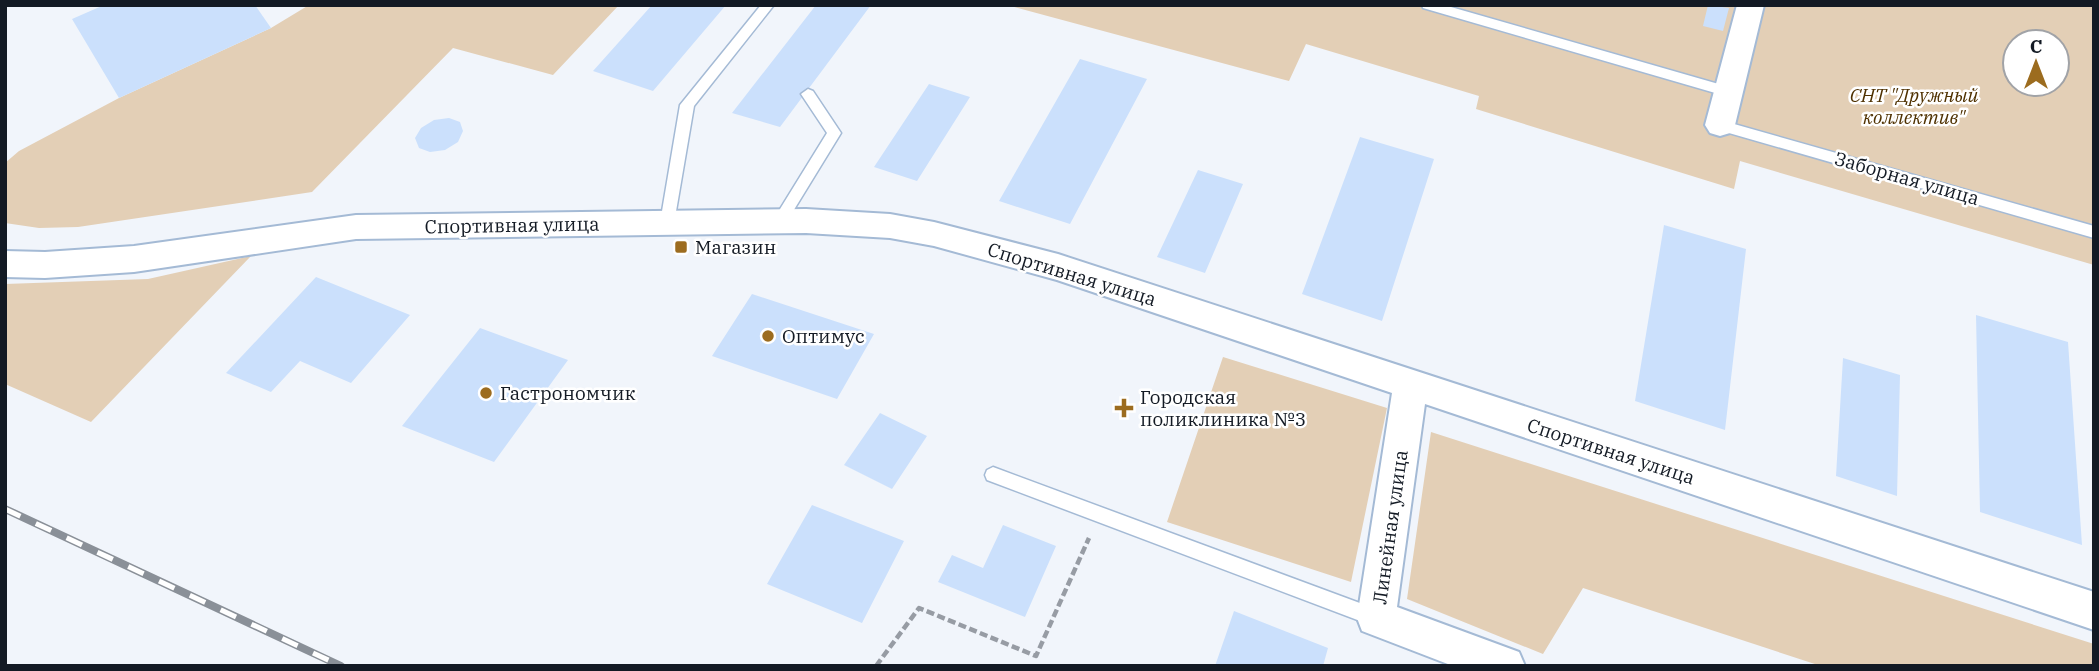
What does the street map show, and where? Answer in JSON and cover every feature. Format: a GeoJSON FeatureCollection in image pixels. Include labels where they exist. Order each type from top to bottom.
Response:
{"type":"FeatureCollection","features":[{"type":"Feature","properties":{"kind":"street"},"geometry":{"type":"LineString","coordinates":[[1720,125],[1751,5]]}},
{"type":"Feature","properties":{"kind":"street","name":"Спортивная улица"},"geometry":{"type":"LineString","coordinates":[[5,264],[45,265],[134,259],[356,227],[779,222],[890,226],[1058,267],[2094,611]]}},
{"type":"Feature","properties":{"kind":"street","name":"Линейная улица"},"geometry":{"type":"LineString","coordinates":[[1410,384],[1377,618],[1505,666]]}},
{"type":"Feature","properties":{"kind":"lane"},"geometry":{"type":"LineString","coordinates":[[667,223],[687,105],[768,5]]}},
{"type":"Feature","properties":{"kind":"lane"},"geometry":{"type":"LineString","coordinates":[[1428,5],[1729,92]]}},
{"type":"Feature","properties":{"kind":"lane"},"geometry":{"type":"LineString","coordinates":[[779,222],[834,134],[808,94]]}},
{"type":"Feature","properties":{"kind":"lane","name":"Заборная улица"},"geometry":{"type":"LineString","coordinates":[[1720,125],[2094,232]]}},
{"type":"Feature","properties":{"kind":"lane"},"geometry":{"type":"LineString","coordinates":[[993,475],[1377,618]]}},
{"type":"Feature","properties":{"kind":"path"},"geometry":{"type":"LineString","coordinates":[[876,666],[919,608],[1036,656],[1099,516]]}},
{"type":"Feature","properties":{"kind":"green space"},"geometry":{"type":"Polygon","coordinates":[[[309,5],[619,5],[553,75],[453,48],[312,192],[78,227],[39,228],[5,223],[5,163],[19,151],[119,98],[271,28],[309,5]]]}},
{"type":"Feature","properties":{"kind":"green space","name":"СНТ \"Дружный коллектив\""},"geometry":{"type":"Polygon","coordinates":[[[1007,5],[2094,5],[2094,265],[1740,161],[1734,189],[1476,109],[1479,96],[1306,44],[1289,81],[1007,5]]]}},
{"type":"Feature","properties":{"kind":"green space"},"geometry":{"type":"Polygon","coordinates":[[[251,256],[91,422],[5,384],[5,284],[148,279],[251,256]]]}},
{"type":"Feature","properties":{"kind":"green space"},"geometry":{"type":"Polygon","coordinates":[[[1223,357],[1387,408],[1351,582],[1167,522],[1223,357]]]}},
{"type":"Feature","properties":{"kind":"green space"},"geometry":{"type":"Polygon","coordinates":[[[1431,432],[2094,644],[2094,666],[1821,666],[1583,588],[1543,654],[1407,599],[1431,432]]]}},
{"type":"Feature","properties":{"kind":"building"},"geometry":{"type":"Polygon","coordinates":[[[104,5],[255,5],[271,28],[119,98],[72,19],[104,5]]]}},
{"type":"Feature","properties":{"kind":"building"},"geometry":{"type":"Polygon","coordinates":[[[652,5],[726,5],[653,91],[593,71],[652,5]]]}},
{"type":"Feature","properties":{"kind":"building"},"geometry":{"type":"Polygon","coordinates":[[[816,5],[871,5],[780,127],[732,113],[816,5]]]}},
{"type":"Feature","properties":{"kind":"building"},"geometry":{"type":"Polygon","coordinates":[[[1708,5],[1729,8],[1723,31],[1703,26],[1708,5]]]}},
{"type":"Feature","properties":{"kind":"building"},"geometry":{"type":"Polygon","coordinates":[[[1080,59],[1147,79],[1070,224],[999,201],[1080,59]]]}},
{"type":"Feature","properties":{"kind":"building"},"geometry":{"type":"Polygon","coordinates":[[[929,84],[970,97],[917,181],[874,167],[929,84]]]}},
{"type":"Feature","properties":{"kind":"building"},"geometry":{"type":"Polygon","coordinates":[[[449,118],[460,122],[463,131],[458,142],[445,150],[430,152],[419,148],[415,138],[421,128],[434,120],[449,118]]]}},
{"type":"Feature","properties":{"kind":"building"},"geometry":{"type":"Polygon","coordinates":[[[1360,137],[1434,159],[1382,321],[1302,294],[1360,137]]]}},
{"type":"Feature","properties":{"kind":"building"},"geometry":{"type":"Polygon","coordinates":[[[1198,170],[1243,184],[1205,273],[1157,257],[1198,170]]]}},
{"type":"Feature","properties":{"kind":"building"},"geometry":{"type":"Polygon","coordinates":[[[1664,225],[1746,249],[1725,430],[1635,401],[1664,225]]]}},
{"type":"Feature","properties":{"kind":"building"},"geometry":{"type":"Polygon","coordinates":[[[316,277],[410,315],[351,383],[300,361],[271,392],[226,373],[316,277]]]}},
{"type":"Feature","properties":{"kind":"building"},"geometry":{"type":"Polygon","coordinates":[[[752,294],[874,334],[837,399],[712,356],[752,294]]]}},
{"type":"Feature","properties":{"kind":"building"},"geometry":{"type":"Polygon","coordinates":[[[1976,315],[2068,342],[2082,545],[1980,512],[1976,315]]]}},
{"type":"Feature","properties":{"kind":"building","name":"Гастрономчик"},"geometry":{"type":"Polygon","coordinates":[[[480,328],[568,360],[494,462],[402,426],[480,328]]]}},
{"type":"Feature","properties":{"kind":"building"},"geometry":{"type":"Polygon","coordinates":[[[1843,358],[1900,375],[1897,496],[1836,476],[1843,358]]]}},
{"type":"Feature","properties":{"kind":"building"},"geometry":{"type":"Polygon","coordinates":[[[880,413],[927,436],[892,489],[844,465],[880,413]]]}},
{"type":"Feature","properties":{"kind":"building"},"geometry":{"type":"Polygon","coordinates":[[[812,505],[904,541],[862,623],[767,584],[812,505]]]}},
{"type":"Feature","properties":{"kind":"building"},"geometry":{"type":"Polygon","coordinates":[[[1003,525],[1056,546],[1025,617],[938,582],[952,555],[983,568],[1003,525]]]}},
{"type":"Feature","properties":{"kind":"building"},"geometry":{"type":"Polygon","coordinates":[[[1234,611],[1328,648],[1323,666],[1215,666],[1234,611]]]}},
{"type":"Feature","properties":{"kind":"railway"},"geometry":{"type":"LineString","coordinates":[[5,509],[341,666]]}},
{"type":"Feature","properties":{"kind":"place","name":"Магазин"},"geometry":{"type":"Point","coordinates":[681,247]}},
{"type":"Feature","properties":{"kind":"place","name":"Оптимус"},"geometry":{"type":"Point","coordinates":[768,336]}},
{"type":"Feature","properties":{"kind":"place","name":"Гастрономчик"},"geometry":{"type":"Point","coordinates":[486,393]}},
{"type":"Feature","properties":{"kind":"place","name":"Городская поликлиника №3"},"geometry":{"type":"Point","coordinates":[1124,408]}}]}
